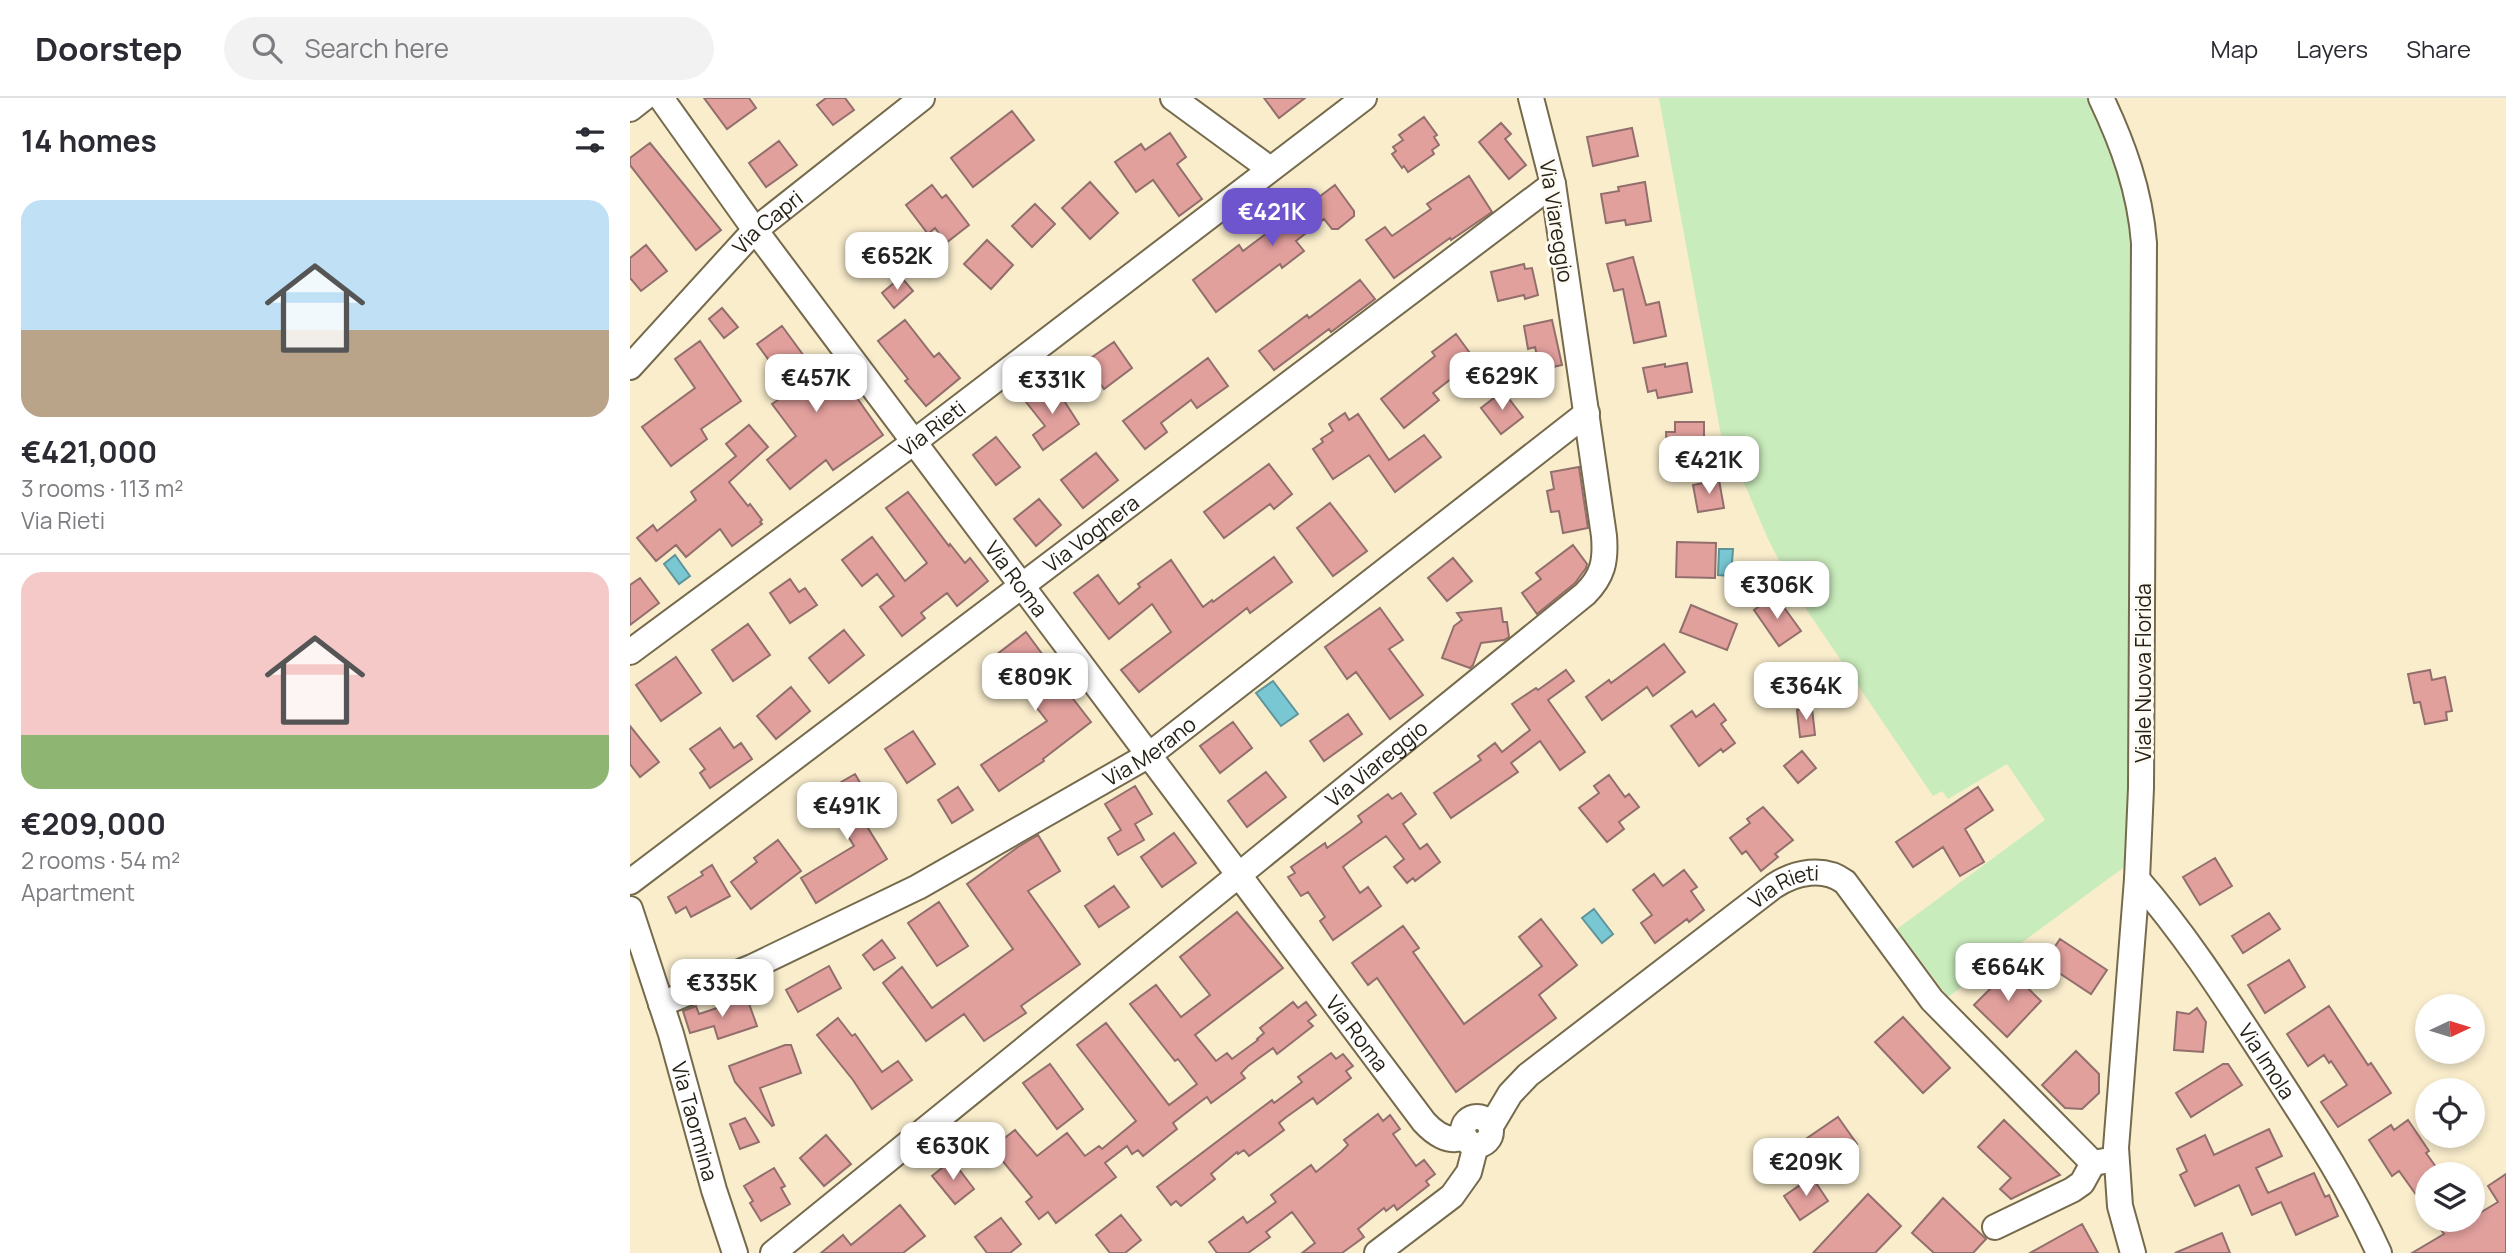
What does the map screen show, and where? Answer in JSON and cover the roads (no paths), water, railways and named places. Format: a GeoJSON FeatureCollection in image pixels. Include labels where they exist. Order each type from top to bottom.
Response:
{"type":"FeatureCollection","features":[{"type":"Feature","properties":{"kind":"street"},"geometry":{"type":"LineString","coordinates":[[630,109],[644,98]]}},
{"type":"Feature","properties":{"kind":"street","name":"Via Roma"},"geometry":{"type":"LineString","coordinates":[[661,98],[755,230],[1424,1122],[1445,1137],[1458,1140],[1477,1136]]}},
{"type":"Feature","properties":{"kind":"street","name":"Via Capri"},"geometry":{"type":"LineString","coordinates":[[630,367],[755,230],[922,98]]}},
{"type":"Feature","properties":{"kind":"street"},"geometry":{"type":"LineString","coordinates":[[1173,98],[1270,169]]}},
{"type":"Feature","properties":{"kind":"street","name":"Via Rieti"},"geometry":{"type":"LineString","coordinates":[[630,652],[914,442],[1364,98]]}},
{"type":"Feature","properties":{"kind":"street","name":"Via Viareggio"},"geometry":{"type":"LineString","coordinates":[[773,1253],[1240,876],[1585,594],[1598,580],[1604,565],[1605,547],[1587,414],[1553,184],[1531,98]]}},
{"type":"Feature","properties":{"kind":"street","name":"Viale Nuova Florida"},"geometry":{"type":"LineString","coordinates":[[2101,98],[2133,179],[2143,229],[2144,887],[2104,1161],[2133,1253]]}},
{"type":"Feature","properties":{"kind":"street","name":"Viale Nuova Florida"},"geometry":{"type":"LineString","coordinates":[[2119,98],[2144,165],[2158,241],[2158,699],[2144,887],[2132,1161],[2137,1211],[2151,1253]]}},
{"type":"Feature","properties":{"kind":"street","name":"Via Voghera"},"geometry":{"type":"LineString","coordinates":[[630,882],[1553,184]]}},
{"type":"Feature","properties":{"kind":"street","name":"Via Merano"},"geometry":{"type":"LineString","coordinates":[[661,1004],[763,962],[918,887],[1149,755],[1587,414]]}},
{"type":"Feature","properties":{"kind":"street","name":"Via Rieti"},"geometry":{"type":"LineString","coordinates":[[1377,1253],[1452,1196],[1469,1172],[1477,1136],[1528,1075],[1779,883],[1803,873],[1834,875],[1845,882],[1932,1000],[2104,1161]]}},
{"type":"Feature","properties":{"kind":"street","name":"Via Imola"},"geometry":{"type":"LineString","coordinates":[[2144,887],[2212,978],[2331,1159],[2379,1253]]}},
{"type":"Feature","properties":{"kind":"street","name":"Via Taormina"},"geometry":{"type":"LineString","coordinates":[[630,909],[661,1004],[714,1190],[736,1253]]}},
{"type":"Feature","properties":{"kind":"street"},"geometry":{"type":"LineString","coordinates":[[1995,1227],[2072,1190],[2104,1161]]}},
{"type":"Feature","properties":{"kind":"water"},"geometry":{"type":"Polygon","coordinates":[[[1719,549],[1733,549],[1731,576],[1718,575],[1719,549]]]}},
{"type":"Feature","properties":{"kind":"water"},"geometry":{"type":"Polygon","coordinates":[[[675,555],[690,576],[679,584],[664,564],[675,555]]]}},
{"type":"Feature","properties":{"kind":"water"},"geometry":{"type":"Polygon","coordinates":[[[1273,681],[1298,714],[1281,726],[1256,693],[1273,681]]]}},
{"type":"Feature","properties":{"kind":"water"},"geometry":{"type":"Polygon","coordinates":[[[1594,909],[1613,934],[1602,943],[1582,918],[1594,909]]]}}]}
